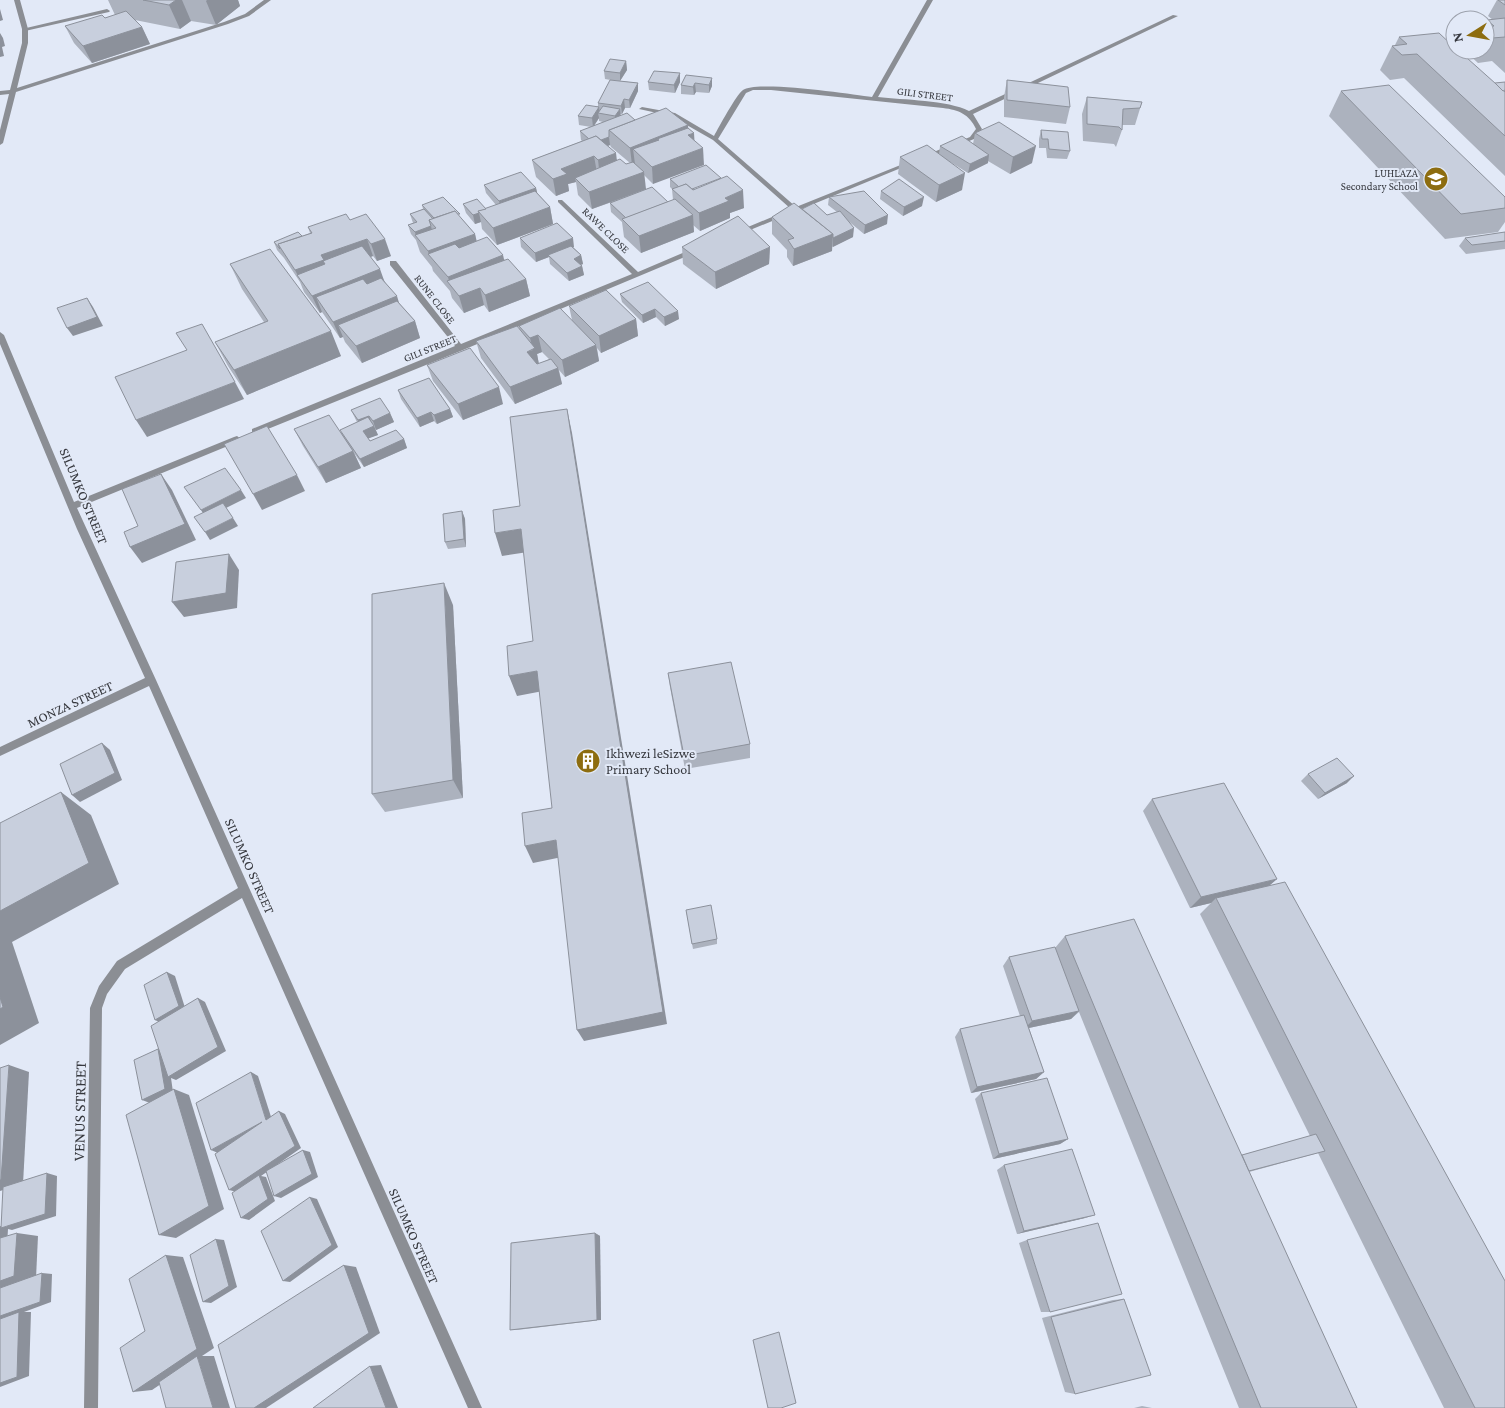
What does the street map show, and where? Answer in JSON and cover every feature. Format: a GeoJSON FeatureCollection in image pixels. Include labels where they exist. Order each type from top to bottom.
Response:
{"type":"FeatureCollection","features":[{"type":"Feature","properties":{"kind":"street"},"geometry":{"type":"LineString","coordinates":[[0,143],[26,43],[25,29],[17,0]]}},
{"type":"Feature","properties":{"kind":"street"},"geometry":{"type":"LineString","coordinates":[[0,93],[14,91],[226,23],[247,15],[268,0]]}},
{"type":"Feature","properties":{"kind":"street"},"geometry":{"type":"LineString","coordinates":[[874,99],[930,0]]}},
{"type":"Feature","properties":{"kind":"street"},"geometry":{"type":"LineString","coordinates":[[25,29],[107,10]]}},
{"type":"Feature","properties":{"kind":"street"},"geometry":{"type":"LineString","coordinates":[[969,114],[1175,16]]}},
{"type":"Feature","properties":{"kind":"street","name":"GILI STREET"},"geometry":{"type":"LineString","coordinates":[[715,140],[740,97],[752,88],[771,88],[943,106],[963,110],[975,118],[979,129],[972,138],[726,238]]}},
{"type":"Feature","properties":{"kind":"street"},"geometry":{"type":"LineString","coordinates":[[642,109],[673,114],[715,140],[796,210]]}},
{"type":"Feature","properties":{"kind":"street","name":"RAWE CLOSE"},"geometry":{"type":"LineString","coordinates":[[560,201],[636,275]]}},
{"type":"Feature","properties":{"kind":"street","name":"GILI STREET"},"geometry":{"type":"LineString","coordinates":[[72,506],[699,249]]}},
{"type":"Feature","properties":{"kind":"street","name":"RUNE CLOSE"},"geometry":{"type":"LineString","coordinates":[[393,264],[460,348]]}},
{"type":"Feature","properties":{"kind":"street","name":"SILUMKO STREET"},"geometry":{"type":"LineString","coordinates":[[0,335],[72,506],[152,680],[475,1408]]}},
{"type":"Feature","properties":{"kind":"street","name":"MONZA STREET"},"geometry":{"type":"LineString","coordinates":[[0,752],[152,680]]}},
{"type":"Feature","properties":{"kind":"street","name":"VENUS STREET"},"geometry":{"type":"LineString","coordinates":[[91,1408],[96,1008],[102,990],[122,966],[244,891]]}},
{"type":"Feature","properties":{"kind":"building"},"geometry":{"type":"Polygon","coordinates":[[[143,0],[176,0],[169,5],[143,0]]]}},
{"type":"Feature","properties":{"kind":"building"},"geometry":{"type":"Polygon","coordinates":[[[1498,0],[1505,0],[1505,5],[1498,0]]]}},
{"type":"Feature","properties":{"kind":"building"},"geometry":{"type":"Polygon","coordinates":[[[126,11],[142,27],[83,46],[65,26],[102,15],[105,18],[126,11]]]}},
{"type":"Feature","properties":{"kind":"building"},"geometry":{"type":"Polygon","coordinates":[[[1505,18],[1505,37],[1495,38],[1495,19],[1505,18]]]}},
{"type":"Feature","properties":{"kind":"building"},"geometry":{"type":"Polygon","coordinates":[[[1439,33],[1445,39],[1445,60],[1469,60],[1505,92],[1505,136],[1417,54],[1402,55],[1392,46],[1407,44],[1399,37],[1439,33]]]}},
{"type":"Feature","properties":{"kind":"building"},"geometry":{"type":"Polygon","coordinates":[[[610,59],[626,61],[620,73],[604,71],[610,59]]]}},
{"type":"Feature","properties":{"kind":"building"},"geometry":{"type":"Polygon","coordinates":[[[654,71],[680,73],[674,85],[648,82],[654,71]]]}},
{"type":"Feature","properties":{"kind":"building"},"geometry":{"type":"Polygon","coordinates":[[[686,75],[712,78],[709,85],[695,83],[693,87],[681,85],[686,75]]]}},
{"type":"Feature","properties":{"kind":"building"},"geometry":{"type":"Polygon","coordinates":[[[610,80],[638,83],[629,100],[624,99],[621,106],[598,103],[610,80]]]}},
{"type":"Feature","properties":{"kind":"building"},"geometry":{"type":"Polygon","coordinates":[[[1007,80],[1068,87],[1070,107],[1007,100],[1007,80]]]}},
{"type":"Feature","properties":{"kind":"building"},"geometry":{"type":"Polygon","coordinates":[[[1505,82],[1505,90],[1503,91],[1495,83],[1505,82]]]}},
{"type":"Feature","properties":{"kind":"building"},"geometry":{"type":"Polygon","coordinates":[[[1389,85],[1505,197],[1505,208],[1461,214],[1341,91],[1389,85]]]}},
{"type":"Feature","properties":{"kind":"building"},"geometry":{"type":"Polygon","coordinates":[[[1087,97],[1142,102],[1140,108],[1123,109],[1122,130],[1119,127],[1087,124],[1087,97]]]}},
{"type":"Feature","properties":{"kind":"building"},"geometry":{"type":"Polygon","coordinates":[[[586,105],[599,107],[592,118],[578,116],[586,105]]]}},
{"type":"Feature","properties":{"kind":"building"},"geometry":{"type":"Polygon","coordinates":[[[603,106],[620,109],[615,116],[598,113],[603,106]]]}},
{"type":"Feature","properties":{"kind":"building"},"geometry":{"type":"Polygon","coordinates":[[[666,108],[688,125],[630,148],[609,130],[666,108]]]}},
{"type":"Feature","properties":{"kind":"building"},"geometry":{"type":"Polygon","coordinates":[[[627,113],[635,120],[609,130],[609,137],[601,140],[596,136],[589,139],[580,131],[627,113]]]}},
{"type":"Feature","properties":{"kind":"building"},"geometry":{"type":"Polygon","coordinates":[[[999,122],[1036,146],[1013,157],[975,133],[999,122]]]}},
{"type":"Feature","properties":{"kind":"building"},"geometry":{"type":"Polygon","coordinates":[[[688,128],[694,133],[688,135],[703,148],[652,167],[633,149],[659,140],[657,139],[688,128]]]}},
{"type":"Feature","properties":{"kind":"building"},"geometry":{"type":"Polygon","coordinates":[[[1041,130],[1068,132],[1070,151],[1049,149],[1048,139],[1042,139],[1041,130]]]}},
{"type":"Feature","properties":{"kind":"building"},"geometry":{"type":"Polygon","coordinates":[[[596,136],[616,153],[598,160],[594,156],[561,169],[567,174],[553,179],[532,160],[596,136]]]}},
{"type":"Feature","properties":{"kind":"building"},"geometry":{"type":"Polygon","coordinates":[[[962,136],[989,155],[970,164],[940,146],[962,136]]]}},
{"type":"Feature","properties":{"kind":"building"},"geometry":{"type":"Polygon","coordinates":[[[927,145],[965,173],[939,185],[900,157],[927,145]]]}},
{"type":"Feature","properties":{"kind":"building"},"geometry":{"type":"Polygon","coordinates":[[[620,159],[626,164],[633,162],[644,172],[589,192],[575,178],[620,159]]]}},
{"type":"Feature","properties":{"kind":"building"},"geometry":{"type":"Polygon","coordinates":[[[706,165],[721,178],[692,189],[686,184],[679,187],[670,179],[706,165]]]}},
{"type":"Feature","properties":{"kind":"building"},"geometry":{"type":"Polygon","coordinates":[[[521,172],[536,188],[499,201],[484,185],[521,172]]]}},
{"type":"Feature","properties":{"kind":"building"},"geometry":{"type":"Polygon","coordinates":[[[727,176],[743,190],[725,198],[729,201],[699,213],[672,189],[686,184],[693,190],[727,176]]]}},
{"type":"Feature","properties":{"kind":"building"},"geometry":{"type":"Polygon","coordinates":[[[899,179],[924,197],[904,207],[881,191],[899,179]]]}},
{"type":"Feature","properties":{"kind":"building"},"geometry":{"type":"Polygon","coordinates":[[[652,187],[668,202],[626,218],[610,203],[652,187]]]}},
{"type":"Feature","properties":{"kind":"building"},"geometry":{"type":"Polygon","coordinates":[[[535,191],[550,207],[493,228],[478,211],[535,191]]]}},
{"type":"Feature","properties":{"kind":"building"},"geometry":{"type":"Polygon","coordinates":[[[864,191],[888,215],[865,225],[829,197],[864,191]]]}},
{"type":"Feature","properties":{"kind":"building"},"geometry":{"type":"Polygon","coordinates":[[[443,197],[460,214],[457,214],[455,211],[434,218],[422,205],[443,197]]]}},
{"type":"Feature","properties":{"kind":"building"},"geometry":{"type":"Polygon","coordinates":[[[477,199],[486,209],[478,211],[479,213],[473,215],[463,204],[477,199]]]}},
{"type":"Feature","properties":{"kind":"building"},"geometry":{"type":"Polygon","coordinates":[[[675,199],[693,215],[639,236],[622,219],[675,199]]]}},
{"type":"Feature","properties":{"kind":"building"},"geometry":{"type":"Polygon","coordinates":[[[794,203],[833,234],[794,249],[788,240],[794,238],[772,217],[794,203]]]}},
{"type":"Feature","properties":{"kind":"building"},"geometry":{"type":"Polygon","coordinates":[[[814,203],[827,215],[840,211],[854,228],[833,238],[833,234],[802,209],[814,203]]]}},
{"type":"Feature","properties":{"kind":"building"},"geometry":{"type":"Polygon","coordinates":[[[424,209],[433,219],[429,220],[431,226],[415,232],[408,225],[417,222],[410,214],[424,209]]]}},
{"type":"Feature","properties":{"kind":"building"},"geometry":{"type":"Polygon","coordinates":[[[455,211],[475,234],[428,251],[415,235],[436,228],[429,220],[455,211]]]}},
{"type":"Feature","properties":{"kind":"building"},"geometry":{"type":"Polygon","coordinates":[[[346,214],[350,220],[366,214],[385,239],[371,244],[367,239],[321,255],[324,260],[295,270],[278,244],[312,233],[308,227],[346,214]]]}},
{"type":"Feature","properties":{"kind":"building"},"geometry":{"type":"Polygon","coordinates":[[[738,216],[770,247],[715,272],[682,247],[738,216]]]}},
{"type":"Feature","properties":{"kind":"building"},"geometry":{"type":"Polygon","coordinates":[[[557,223],[573,238],[535,253],[520,238],[557,223]]]}},
{"type":"Feature","properties":{"kind":"building"},"geometry":{"type":"Polygon","coordinates":[[[298,232],[302,236],[278,244],[280,249],[274,242],[298,232]]]}},
{"type":"Feature","properties":{"kind":"building"},"geometry":{"type":"Polygon","coordinates":[[[1505,232],[1505,241],[1472,245],[1465,238],[1505,232]]]}},
{"type":"Feature","properties":{"kind":"building"},"geometry":{"type":"Polygon","coordinates":[[[487,237],[503,255],[448,277],[428,254],[455,244],[459,248],[487,237]]]}},
{"type":"Feature","properties":{"kind":"building"},"geometry":{"type":"Polygon","coordinates":[[[362,246],[380,269],[312,296],[297,275],[325,264],[323,261],[362,246]]]}},
{"type":"Feature","properties":{"kind":"building"},"geometry":{"type":"Polygon","coordinates":[[[571,246],[581,255],[574,259],[582,266],[567,273],[548,255],[571,246]]]}},
{"type":"Feature","properties":{"kind":"building"},"geometry":{"type":"Polygon","coordinates":[[[270,249],[331,331],[234,370],[215,342],[268,321],[230,264],[270,249]]]}},
{"type":"Feature","properties":{"kind":"building"},"geometry":{"type":"Polygon","coordinates":[[[508,259],[526,279],[485,295],[480,288],[459,296],[447,281],[508,259]]]}},
{"type":"Feature","properties":{"kind":"building"},"geometry":{"type":"Polygon","coordinates":[[[381,278],[397,296],[333,322],[316,297],[363,279],[367,284],[381,278]]]}},
{"type":"Feature","properties":{"kind":"building"},"geometry":{"type":"Polygon","coordinates":[[[648,282],[678,311],[664,317],[655,309],[642,315],[620,294],[648,282]]]}},
{"type":"Feature","properties":{"kind":"building"},"geometry":{"type":"Polygon","coordinates":[[[606,290],[636,319],[599,336],[569,306],[606,290]]]}},
{"type":"Feature","properties":{"kind":"building"},"geometry":{"type":"Polygon","coordinates":[[[87,298],[97,317],[67,328],[57,308],[87,298]]]}},
{"type":"Feature","properties":{"kind":"building"},"geometry":{"type":"Polygon","coordinates":[[[397,301],[415,321],[356,346],[338,325],[397,301]]]}},
{"type":"Feature","properties":{"kind":"building"},"geometry":{"type":"Polygon","coordinates":[[[560,308],[596,345],[562,360],[538,335],[530,338],[519,326],[560,308]]]}},
{"type":"Feature","properties":{"kind":"building"},"geometry":{"type":"Polygon","coordinates":[[[202,324],[235,382],[136,420],[115,377],[187,350],[176,333],[202,324]]]}},
{"type":"Feature","properties":{"kind":"building"},"geometry":{"type":"Polygon","coordinates":[[[517,326],[535,348],[527,352],[537,364],[551,359],[558,368],[510,387],[476,341],[517,326]]]}},
{"type":"Feature","properties":{"kind":"building"},"geometry":{"type":"Polygon","coordinates":[[[470,348],[499,387],[458,404],[427,365],[470,348]]]}},
{"type":"Feature","properties":{"kind":"building"},"geometry":{"type":"Polygon","coordinates":[[[429,378],[450,409],[434,415],[431,412],[417,418],[398,390],[429,378]]]}},
{"type":"Feature","properties":{"kind":"building"},"geometry":{"type":"Polygon","coordinates":[[[380,398],[390,413],[373,421],[369,416],[358,420],[351,410],[380,398]]]}},
{"type":"Feature","properties":{"kind":"building","name":"Ikhwezi leSizwe Primary School"},"geometry":{"type":"Polygon","coordinates":[[[567,409],[663,1012],[577,1030],[556,840],[525,846],[522,813],[552,808],[537,671],[509,676],[507,646],[533,641],[521,529],[495,533],[493,510],[520,506],[510,417],[567,409]]]}},
{"type":"Feature","properties":{"kind":"building"},"geometry":{"type":"Polygon","coordinates":[[[329,415],[353,451],[318,467],[294,429],[329,415]]]}},
{"type":"Feature","properties":{"kind":"building"},"geometry":{"type":"Polygon","coordinates":[[[368,417],[374,426],[363,431],[370,441],[396,430],[404,439],[360,459],[340,430],[368,417]]]}},
{"type":"Feature","properties":{"kind":"building"},"geometry":{"type":"Polygon","coordinates":[[[267,426],[297,475],[253,494],[224,444],[267,426]]]}},
{"type":"Feature","properties":{"kind":"building"},"geometry":{"type":"Polygon","coordinates":[[[225,468],[241,490],[201,510],[184,487],[225,468]]]}},
{"type":"Feature","properties":{"kind":"building"},"geometry":{"type":"Polygon","coordinates":[[[161,474],[185,524],[130,547],[124,532],[138,526],[122,489],[161,474]]]}},
{"type":"Feature","properties":{"kind":"building"},"geometry":{"type":"Polygon","coordinates":[[[223,503],[233,518],[205,532],[194,517],[223,503]]]}},
{"type":"Feature","properties":{"kind":"building"},"geometry":{"type":"Polygon","coordinates":[[[462,511],[464,539],[445,542],[443,514],[462,511]]]}},
{"type":"Feature","properties":{"kind":"building"},"geometry":{"type":"Polygon","coordinates":[[[229,554],[226,593],[172,602],[176,562],[229,554]]]}},
{"type":"Feature","properties":{"kind":"building"},"geometry":{"type":"Polygon","coordinates":[[[444,583],[453,780],[372,794],[372,594],[444,583]]]}},
{"type":"Feature","properties":{"kind":"building"},"geometry":{"type":"Polygon","coordinates":[[[731,662],[750,744],[684,756],[668,673],[731,662]]]}},
{"type":"Feature","properties":{"kind":"building"},"geometry":{"type":"Polygon","coordinates":[[[102,743],[115,773],[72,795],[60,764],[102,743]]]}},
{"type":"Feature","properties":{"kind":"building"},"geometry":{"type":"Polygon","coordinates":[[[1337,758],[1354,776],[1325,793],[1308,774],[1337,758]]]}},
{"type":"Feature","properties":{"kind":"building"},"geometry":{"type":"Polygon","coordinates":[[[1224,783],[1277,879],[1201,897],[1152,799],[1224,783]]]}},
{"type":"Feature","properties":{"kind":"building"},"geometry":{"type":"Polygon","coordinates":[[[61,792],[89,863],[0,911],[0,823],[61,792]]]}},
{"type":"Feature","properties":{"kind":"building"},"geometry":{"type":"Polygon","coordinates":[[[1285,882],[1505,1281],[1505,1408],[1475,1408],[1216,898],[1285,882]]]}},
{"type":"Feature","properties":{"kind":"building"},"geometry":{"type":"Polygon","coordinates":[[[711,905],[717,939],[692,944],[686,910],[711,905]]]}},
{"type":"Feature","properties":{"kind":"building"},"geometry":{"type":"Polygon","coordinates":[[[1134,919],[1357,1408],[1261,1408],[1065,936],[1134,919]]]}},
{"type":"Feature","properties":{"kind":"building"},"geometry":{"type":"Polygon","coordinates":[[[1055,947],[1079,1011],[1032,1021],[1009,957],[1055,947]]]}},
{"type":"Feature","properties":{"kind":"building"},"geometry":{"type":"Polygon","coordinates":[[[167,972],[179,1006],[155,1020],[144,985],[167,972]]]}},
{"type":"Feature","properties":{"kind":"building"},"geometry":{"type":"Polygon","coordinates":[[[0,997],[3,1007],[0,1009],[0,997]]]}},
{"type":"Feature","properties":{"kind":"building"},"geometry":{"type":"Polygon","coordinates":[[[198,998],[218,1047],[168,1077],[151,1026],[198,998]]]}},
{"type":"Feature","properties":{"kind":"building"},"geometry":{"type":"Polygon","coordinates":[[[1024,1015],[1044,1072],[977,1087],[960,1029],[1024,1015]]]}},
{"type":"Feature","properties":{"kind":"building"},"geometry":{"type":"Polygon","coordinates":[[[158,1049],[165,1089],[142,1100],[134,1060],[158,1049]]]}},
{"type":"Feature","properties":{"kind":"building"},"geometry":{"type":"Polygon","coordinates":[[[9,1065],[1,1180],[0,1180],[0,1068],[9,1065]]]}},
{"type":"Feature","properties":{"kind":"building"},"geometry":{"type":"Polygon","coordinates":[[[251,1072],[266,1120],[279,1111],[295,1146],[229,1190],[215,1154],[262,1122],[211,1150],[196,1103],[251,1072]]]}},
{"type":"Feature","properties":{"kind":"building"},"geometry":{"type":"Polygon","coordinates":[[[1047,1078],[1068,1139],[999,1154],[981,1093],[1047,1078]]]}},
{"type":"Feature","properties":{"kind":"building"},"geometry":{"type":"Polygon","coordinates":[[[174,1089],[209,1206],[159,1235],[126,1115],[174,1089]]]}},
{"type":"Feature","properties":{"kind":"building"},"geometry":{"type":"Polygon","coordinates":[[[1316,1134],[1325,1151],[1249,1171],[1242,1155],[1316,1134]]]}},
{"type":"Feature","properties":{"kind":"building"},"geometry":{"type":"Polygon","coordinates":[[[1072,1149],[1095,1215],[1024,1231],[1004,1165],[1072,1149]]]}},
{"type":"Feature","properties":{"kind":"building"},"geometry":{"type":"Polygon","coordinates":[[[303,1150],[312,1174],[274,1196],[266,1171],[303,1150]]]}},
{"type":"Feature","properties":{"kind":"building"},"geometry":{"type":"Polygon","coordinates":[[[47,1173],[45,1214],[1,1228],[3,1187],[47,1173]]]}},
{"type":"Feature","properties":{"kind":"building"},"geometry":{"type":"Polygon","coordinates":[[[259,1175],[268,1199],[241,1218],[232,1193],[259,1175]]]}},
{"type":"Feature","properties":{"kind":"building"},"geometry":{"type":"Polygon","coordinates":[[[310,1197],[332,1245],[283,1281],[261,1231],[310,1197]]]}},
{"type":"Feature","properties":{"kind":"building"},"geometry":{"type":"Polygon","coordinates":[[[1098,1223],[1122,1294],[1050,1312],[1027,1240],[1098,1223]]]}},
{"type":"Feature","properties":{"kind":"building"},"geometry":{"type":"Polygon","coordinates":[[[17,1233],[14,1276],[0,1281],[0,1238],[17,1233]]]}},
{"type":"Feature","properties":{"kind":"building"},"geometry":{"type":"Polygon","coordinates":[[[595,1233],[597,1320],[510,1330],[511,1243],[595,1233]]]}},
{"type":"Feature","properties":{"kind":"building"},"geometry":{"type":"Polygon","coordinates":[[[216,1239],[229,1286],[203,1302],[190,1255],[216,1239]]]}},
{"type":"Feature","properties":{"kind":"building"},"geometry":{"type":"Polygon","coordinates":[[[166,1255],[197,1349],[133,1392],[120,1348],[145,1331],[129,1279],[166,1255]]]}},
{"type":"Feature","properties":{"kind":"building"},"geometry":{"type":"Polygon","coordinates":[[[344,1265],[369,1333],[254,1408],[236,1408],[218,1345],[344,1265]]]}},
{"type":"Feature","properties":{"kind":"building"},"geometry":{"type":"Polygon","coordinates":[[[42,1273],[40,1302],[0,1316],[0,1288],[42,1273]]]}},
{"type":"Feature","properties":{"kind":"building"},"geometry":{"type":"Polygon","coordinates":[[[1124,1299],[1151,1375],[1075,1394],[1051,1317],[1124,1299]]]}},
{"type":"Feature","properties":{"kind":"building"},"geometry":{"type":"Polygon","coordinates":[[[19,1312],[17,1377],[0,1383],[0,1319],[19,1312]]]}},
{"type":"Feature","properties":{"kind":"building"},"geometry":{"type":"Polygon","coordinates":[[[779,1332],[796,1403],[781,1408],[768,1408],[753,1340],[779,1332]]]}},
{"type":"Feature","properties":{"kind":"building"},"geometry":{"type":"Polygon","coordinates":[[[197,1356],[213,1408],[166,1408],[159,1382],[197,1356]]]}},
{"type":"Feature","properties":{"kind":"building"},"geometry":{"type":"Polygon","coordinates":[[[370,1366],[386,1408],[313,1408],[370,1366]]]}},
{"type":"Feature","properties":{"kind":"place","name":"LUHLAZA Secondary School"},"geometry":{"type":"Point","coordinates":[1436,179]}},
{"type":"Feature","properties":{"kind":"place","name":"Ikhwezi leSizwe Primary School"},"geometry":{"type":"Point","coordinates":[588,761]}}]}
